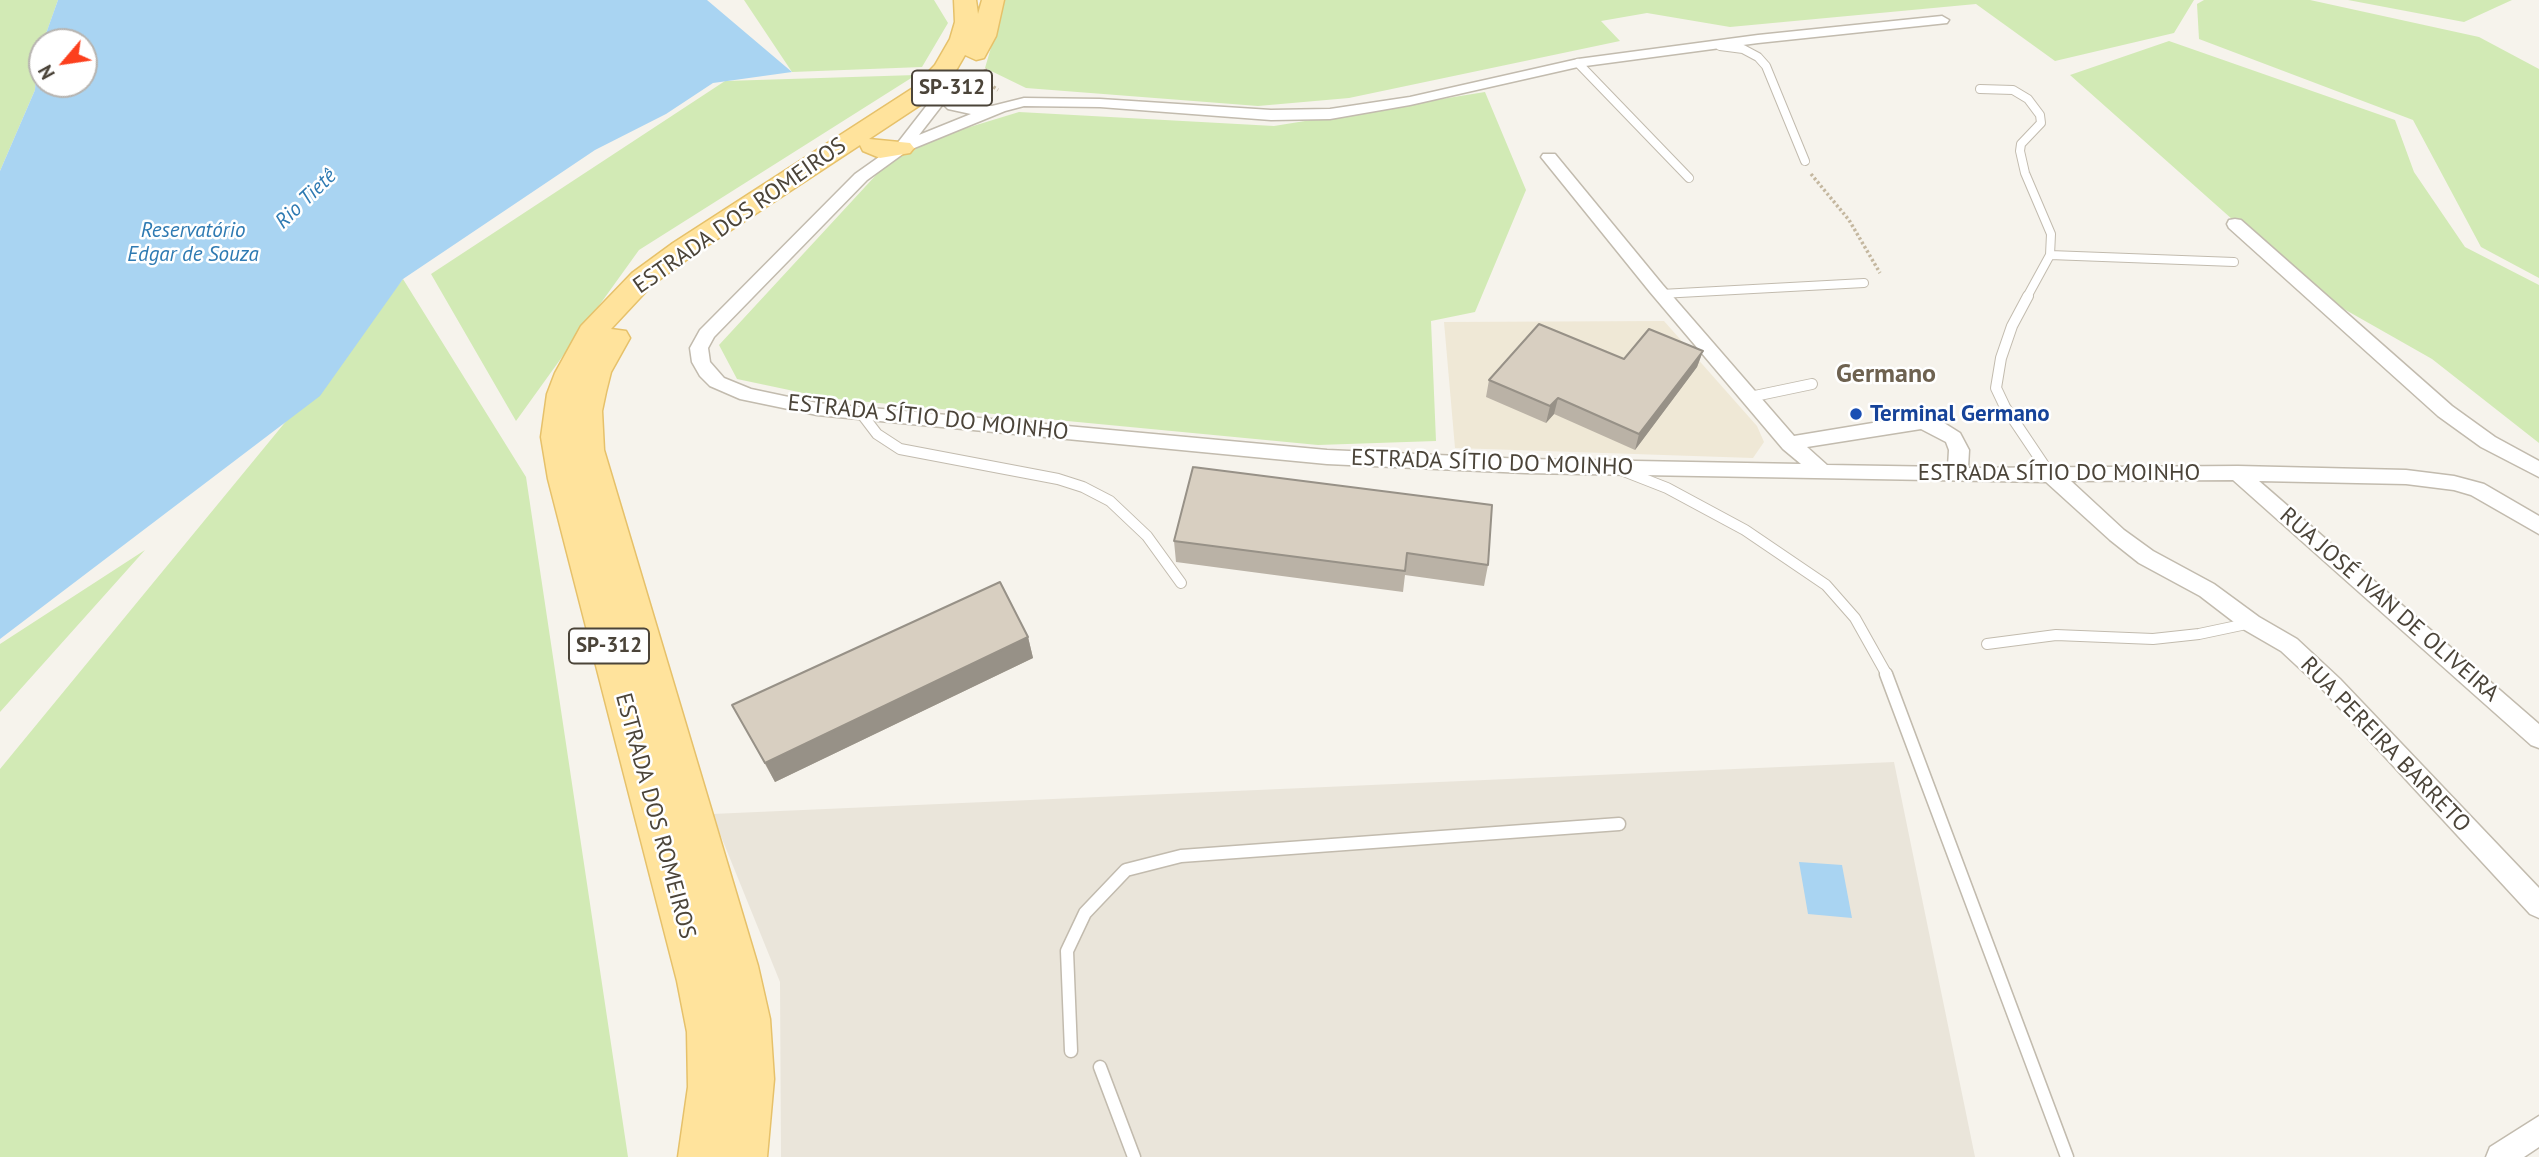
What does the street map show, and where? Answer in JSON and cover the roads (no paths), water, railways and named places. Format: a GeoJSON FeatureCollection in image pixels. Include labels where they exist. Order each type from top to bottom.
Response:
{"type":"FeatureCollection","features":[{"type":"Feature","properties":{"kind":"main road","name":"ESTRADA DOS ROMEIROS"},"geometry":{"type":"LineString","coordinates":[[702,1157],[711,1087],[709,1032],[702,994],[564,479],[557,437],[558,415],[570,373],[580,353],[607,314],[642,279],[683,249],[922,93],[945,69],[954,54],[967,22],[965,0]]}},
{"type":"Feature","properties":{"kind":"main road","name":"ESTRADA DOS ROMEIROS"},"geometry":{"type":"LineString","coordinates":[[743,1157],[751,1079],[748,1019],[736,966],[588,450],[586,411],[590,392],[605,354],[629,318],[645,301],[700,257],[941,98],[963,77],[984,36],[993,0]]}},
{"type":"Feature","properties":{"kind":"main road"},"geometry":{"type":"LineString","coordinates":[[901,108],[872,146],[880,150],[901,148]]}},
{"type":"Feature","properties":{"kind":"street"},"geometry":{"type":"LineString","coordinates":[[861,177],[901,148],[1000,108],[1024,102],[1089,102],[1250,114],[1321,115],[1410,101],[1578,63],[1710,45],[1942,20]]}},
{"type":"Feature","properties":{"kind":"street"},"geometry":{"type":"LineString","coordinates":[[901,148],[941,98],[964,110],[1000,108]]}},
{"type":"Feature","properties":{"kind":"street"},"geometry":{"type":"LineString","coordinates":[[861,177],[872,146]]}},
{"type":"Feature","properties":{"kind":"street"},"geometry":{"type":"LineString","coordinates":[[1549,157],[1661,294],[1790,444],[1823,472]]}},
{"type":"Feature","properties":{"kind":"street","name":"ESTRADA SÍTIO DO MOINHO"},"geometry":{"type":"LineString","coordinates":[[861,177],[706,334],[699,348],[701,362],[706,372],[728,388],[778,402],[861,413],[1327,457],[1615,468],[1823,472],[2238,473],[2406,477],[2454,483],[2488,494],[2539,526]]}},
{"type":"Feature","properties":{"kind":"street"},"geometry":{"type":"LineString","coordinates":[[2235,224],[2445,411],[2488,442],[2539,470]]}},
{"type":"Feature","properties":{"kind":"street"},"geometry":{"type":"LineString","coordinates":[[1790,444],[1839,433],[1921,422],[1934,426],[1953,438],[1959,450],[1958,474]]}},
{"type":"Feature","properties":{"kind":"street","name":"RUA JOSÉ IVAN DE OLIVEIRA"},"geometry":{"type":"LineString","coordinates":[[2238,473],[2539,738]]}},
{"type":"Feature","properties":{"kind":"street","name":"RUA PEREIRA BARRETO"},"geometry":{"type":"LineString","coordinates":[[2050,474],[2117,535],[2146,557],[2207,590],[2251,623],[2289,645],[2332,685],[2539,906]]}},
{"type":"Feature","properties":{"kind":"street"},"geometry":{"type":"LineString","coordinates":[[2500,1157],[2539,1130]]}},
{"type":"Feature","properties":{"kind":"lane"},"geometry":{"type":"LineString","coordinates":[[1710,45],[1743,49],[1758,57],[1766,66],[1805,161]]}},
{"type":"Feature","properties":{"kind":"lane"},"geometry":{"type":"LineString","coordinates":[[1578,63],[1689,178]]}},
{"type":"Feature","properties":{"kind":"lane"},"geometry":{"type":"LineString","coordinates":[[1980,89],[2013,90],[2028,99],[2040,115],[2041,123],[2021,144],[2020,151],[2025,173],[2051,234],[2050,256],[2012,326],[2001,358],[1996,388],[2005,407],[2050,474]]}},
{"type":"Feature","properties":{"kind":"lane"},"geometry":{"type":"LineString","coordinates":[[2050,256],[2234,262]]}},
{"type":"Feature","properties":{"kind":"lane"},"geometry":{"type":"LineString","coordinates":[[1661,294],[1864,283]]}},
{"type":"Feature","properties":{"kind":"lane"},"geometry":{"type":"LineString","coordinates":[[1750,397],[1812,384]]}},
{"type":"Feature","properties":{"kind":"lane"},"geometry":{"type":"LineString","coordinates":[[861,413],[877,434],[900,449],[1058,479],[1083,487],[1110,501],[1147,536],[1181,583]]}},
{"type":"Feature","properties":{"kind":"lane"},"geometry":{"type":"LineString","coordinates":[[1615,468],[1667,488],[1745,530],[1826,585],[1855,618],[1884,668],[2067,1157]]}},
{"type":"Feature","properties":{"kind":"lane"},"geometry":{"type":"LineString","coordinates":[[1987,644],[2056,635],[2153,639],[2199,634],[2251,623]]}},
{"type":"Feature","properties":{"kind":"lane"},"geometry":{"type":"LineString","coordinates":[[1071,1051],[1067,951],[1086,913],[1126,870],[1181,856],[1619,824]]}},
{"type":"Feature","properties":{"kind":"lane"},"geometry":{"type":"LineString","coordinates":[[1100,1067],[1133,1157]]}},
{"type":"Feature","properties":{"kind":"water","name":"Reservatório Edgar de Souza"},"geometry":{"type":"Polygon","coordinates":[[[58,0],[707,0],[792,72],[713,83],[666,114],[595,150],[403,279],[320,396],[0,639],[0,171],[32,98],[98,98],[98,28],[48,28],[58,0]]]}},
{"type":"Feature","properties":{"kind":"water"},"geometry":{"type":"Polygon","coordinates":[[[1799,862],[1842,865],[1852,918],[1808,914],[1799,862]]]}},
{"type":"Feature","properties":{"kind":"place","name":"Terminal Germano"},"geometry":{"type":"Point","coordinates":[1856,414]}},
{"type":"Feature","properties":{"kind":"district","name":"Germano"},"geometry":{"type":"Point","coordinates":[1886,375]}},
{"type":"Feature","properties":{"kind":"water label","name":"Rio Tietê"},"geometry":{"type":"Point","coordinates":[306,199]}}]}
